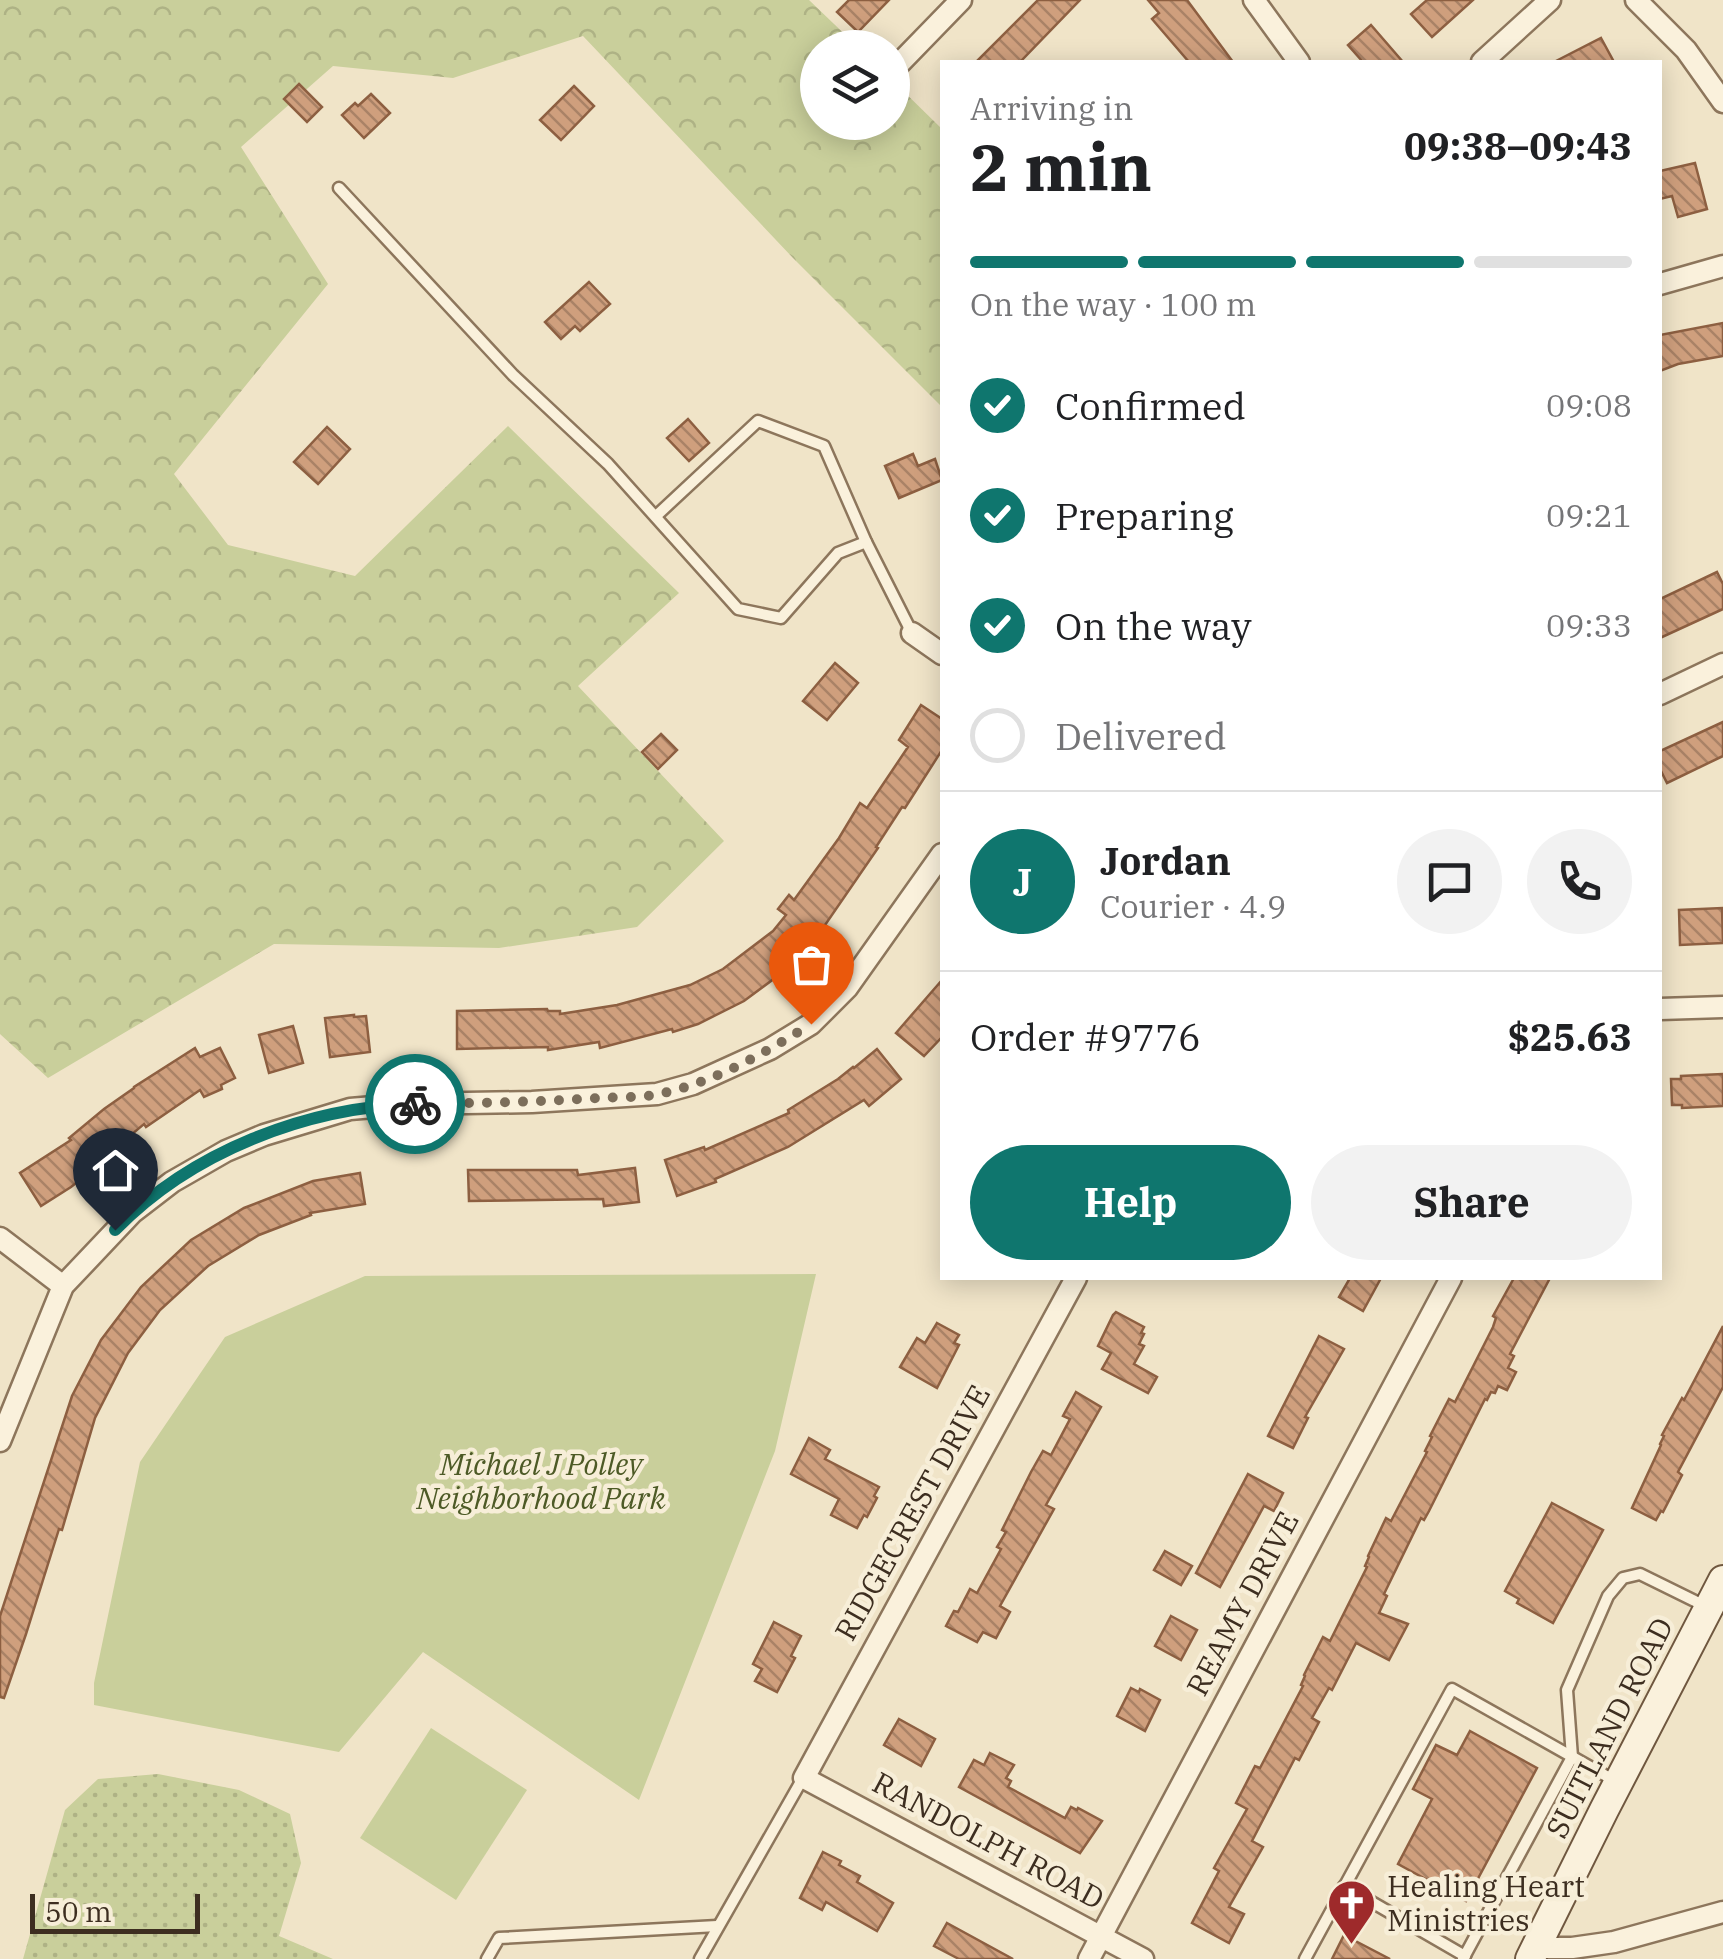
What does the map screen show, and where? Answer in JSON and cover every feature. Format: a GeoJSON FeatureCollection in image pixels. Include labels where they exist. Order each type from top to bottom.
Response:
{"type":"FeatureCollection","features":[{"type":"Feature","properties":{"kind":"main road","name":"SUITLAND ROAD"},"geometry":{"type":"LineString","coordinates":[[1532,1953],[1723,1580]]}},
{"type":"Feature","properties":{"kind":"street"},"geometry":{"type":"LineString","coordinates":[[910,53],[961,0]]}},
{"type":"Feature","properties":{"kind":"street"},"geometry":{"type":"LineString","coordinates":[[1254,0],[1298,60]]}},
{"type":"Feature","properties":{"kind":"street"},"geometry":{"type":"LineString","coordinates":[[1484,60],[1550,0]]}},
{"type":"Feature","properties":{"kind":"street"},"geometry":{"type":"LineString","coordinates":[[1636,0],[1686,50],[1723,102]]}},
{"type":"Feature","properties":{"kind":"street"},"geometry":{"type":"LineString","coordinates":[[1662,283],[1723,266]]}},
{"type":"Feature","properties":{"kind":"street"},"geometry":{"type":"LineString","coordinates":[[912,633],[940,653]]}},
{"type":"Feature","properties":{"kind":"street"},"geometry":{"type":"LineString","coordinates":[[1662,693],[1723,664]]}},
{"type":"Feature","properties":{"kind":"street"},"geometry":{"type":"LineString","coordinates":[[0,1442],[63,1286],[132,1212],[159,1192],[226,1151],[350,1109],[657,1094],[694,1084],[770,1049],[811,1024],[847,988],[940,857]]}},
{"type":"Feature","properties":{"kind":"street"},"geometry":{"type":"LineString","coordinates":[[1662,1010],[1723,1007]]}},
{"type":"Feature","properties":{"kind":"street"},"geometry":{"type":"LineString","coordinates":[[0,1238],[63,1286]]}},
{"type":"Feature","properties":{"kind":"street","name":"RIDGECREST DRIVE"},"geometry":{"type":"LineString","coordinates":[[804,1778],[1075,1280]]}},
{"type":"Feature","properties":{"kind":"street","name":"REAMY DRIVE"},"geometry":{"type":"LineString","coordinates":[[1088,1959],[1450,1280]]}},
{"type":"Feature","properties":{"kind":"street","name":"RANDOLPH ROAD"},"geometry":{"type":"LineString","coordinates":[[804,1778],[1143,1959]]}},
{"type":"Feature","properties":{"kind":"street"},"geometry":{"type":"LineString","coordinates":[[1532,1953],[1572,1948],[1604,1951],[1723,1912]]}},
{"type":"Feature","properties":{"kind":"lane"},"geometry":{"type":"LineString","coordinates":[[339,188],[513,376],[608,464],[738,608],[782,618],[838,553],[866,542]]}},
{"type":"Feature","properties":{"kind":"lane"},"geometry":{"type":"LineString","coordinates":[[656,516],[758,420],[824,446],[912,633]]}},
{"type":"Feature","properties":{"kind":"lane"},"geometry":{"type":"LineString","coordinates":[[1344,1886],[1464,1958],[1572,1757],[1567,1690],[1608,1596],[1623,1578],[1640,1574],[1709,1608]]}},
{"type":"Feature","properties":{"kind":"lane"},"geometry":{"type":"LineString","coordinates":[[1304,1959],[1452,1689],[1618,1783]]}},
{"type":"Feature","properties":{"kind":"lane"},"geometry":{"type":"LineString","coordinates":[[700,1959],[804,1778]]}},
{"type":"Feature","properties":{"kind":"lane"},"geometry":{"type":"LineString","coordinates":[[487,1959],[499,1938],[717,1926]]}},
{"type":"Feature","properties":{"kind":"green space"},"geometry":{"type":"Polygon","coordinates":[[[0,0],[809,0],[840,30],[800,30],[800,140],[910,140],[910,98],[940,127],[940,405],[793,258],[583,36],[453,78],[333,66],[241,147],[328,284],[174,474],[228,545],[355,576],[508,426],[679,593],[578,686],[724,841],[637,927],[499,948],[274,944],[48,1078],[0,1034],[0,0]]]}},
{"type":"Feature","properties":{"kind":"green space","name":"Michael J Polley Neighborhood Park"},"geometry":{"type":"Polygon","coordinates":[[[816,1274],[775,1451],[639,1800],[423,1652],[339,1752],[94,1705],[94,1683],[140,1462],[225,1337],[365,1276],[816,1274]]]}},
{"type":"Feature","properties":{"kind":"green space"},"geometry":{"type":"Polygon","coordinates":[[[431,1728],[527,1790],[456,1900],[360,1838],[431,1728]]]}},
{"type":"Feature","properties":{"kind":"green space"},"geometry":{"type":"Polygon","coordinates":[[[158,1774],[239,1790],[290,1814],[301,1863],[279,1936],[333,1959],[23,1959],[65,1810],[98,1779],[158,1774]]]}},
{"type":"Feature","properties":{"kind":"building"},"geometry":{"type":"Polygon","coordinates":[[[849,0],[889,0],[860,30],[837,12],[849,0]]]}},
{"type":"Feature","properties":{"kind":"building"},"geometry":{"type":"Polygon","coordinates":[[[1038,0],[1080,0],[1022,60],[978,60],[1038,0]]]}},
{"type":"Feature","properties":{"kind":"building"},"geometry":{"type":"Polygon","coordinates":[[[1148,0],[1187,0],[1232,60],[1187,60],[1152,19],[1159,13],[1148,0]]]}},
{"type":"Feature","properties":{"kind":"building"},"geometry":{"type":"Polygon","coordinates":[[[1427,0],[1473,0],[1432,37],[1411,14],[1427,0]]]}},
{"type":"Feature","properties":{"kind":"building"},"geometry":{"type":"Polygon","coordinates":[[[1371,25],[1401,60],[1361,60],[1348,45],[1371,25]]]}},
{"type":"Feature","properties":{"kind":"building"},"geometry":{"type":"Polygon","coordinates":[[[1601,38],[1613,60],[1558,60],[1601,38]]]}},
{"type":"Feature","properties":{"kind":"building"},"geometry":{"type":"Polygon","coordinates":[[[299,84],[322,107],[307,122],[284,99],[299,84]]]}},
{"type":"Feature","properties":{"kind":"building"},"geometry":{"type":"Polygon","coordinates":[[[574,86],[594,106],[561,140],[540,120],[574,86]]]}},
{"type":"Feature","properties":{"kind":"building"},"geometry":{"type":"Polygon","coordinates":[[[371,94],[390,113],[364,138],[342,115],[371,94]]]}},
{"type":"Feature","properties":{"kind":"building"},"geometry":{"type":"Polygon","coordinates":[[[1695,163],[1707,209],[1678,217],[1672,196],[1662,198],[1662,171],[1695,163]]]}},
{"type":"Feature","properties":{"kind":"building"},"geometry":{"type":"Polygon","coordinates":[[[589,282],[610,304],[580,331],[575,326],[561,339],[545,322],[589,282]]]}},
{"type":"Feature","properties":{"kind":"building"},"geometry":{"type":"Polygon","coordinates":[[[1723,323],[1723,356],[1662,370],[1662,335],[1723,323]]]}},
{"type":"Feature","properties":{"kind":"building"},"geometry":{"type":"Polygon","coordinates":[[[688,419],[709,443],[689,461],[667,438],[688,419]]]}},
{"type":"Feature","properties":{"kind":"building"},"geometry":{"type":"Polygon","coordinates":[[[327,427],[350,449],[318,484],[294,462],[327,427]]]}},
{"type":"Feature","properties":{"kind":"building"},"geometry":{"type":"Polygon","coordinates":[[[913,454],[918,466],[935,459],[940,481],[899,498],[885,466],[913,454]]]}},
{"type":"Feature","properties":{"kind":"building"},"geometry":{"type":"Polygon","coordinates":[[[1717,572],[1723,584],[1723,609],[1662,637],[1662,598],[1717,572]]]}},
{"type":"Feature","properties":{"kind":"building"},"geometry":{"type":"Polygon","coordinates":[[[835,663],[858,683],[827,720],[803,701],[835,663]]]}},
{"type":"Feature","properties":{"kind":"building"},"geometry":{"type":"Polygon","coordinates":[[[921,705],[940,718],[940,753],[825,925],[834,933],[824,946],[816,940],[802,958],[744,1001],[673,1032],[672,1029],[600,1048],[599,1042],[548,1050],[457,1049],[457,1011],[547,1009],[560,1014],[617,1005],[690,985],[723,969],[773,931],[786,915],[778,909],[789,895],[794,900],[860,803],[867,808],[908,747],[899,740],[921,705]]]}},
{"type":"Feature","properties":{"kind":"building"},"geometry":{"type":"Polygon","coordinates":[[[1723,722],[1723,756],[1667,783],[1662,773],[1662,750],[1723,722]]]}},
{"type":"Feature","properties":{"kind":"building"},"geometry":{"type":"Polygon","coordinates":[[[661,734],[677,750],[658,769],[642,752],[661,734]]]}},
{"type":"Feature","properties":{"kind":"building"},"geometry":{"type":"Polygon","coordinates":[[[1722,908],[1723,943],[1680,945],[1679,910],[1722,908]]]}},
{"type":"Feature","properties":{"kind":"building"},"geometry":{"type":"Polygon","coordinates":[[[940,982],[940,1039],[924,1056],[896,1033],[940,982]]]}},
{"type":"Feature","properties":{"kind":"building"},"geometry":{"type":"Polygon","coordinates":[[[366,1016],[370,1052],[330,1057],[325,1018],[366,1016]]]}},
{"type":"Feature","properties":{"kind":"building"},"geometry":{"type":"Polygon","coordinates":[[[293,1026],[303,1063],[269,1073],[259,1035],[293,1026]]]}},
{"type":"Feature","properties":{"kind":"building"},"geometry":{"type":"Polygon","coordinates":[[[195,1048],[200,1057],[220,1048],[235,1078],[204,1097],[200,1090],[146,1127],[144,1124],[104,1161],[41,1206],[20,1173],[71,1140],[134,1087],[195,1048]]]}},
{"type":"Feature","properties":{"kind":"building"},"geometry":{"type":"Polygon","coordinates":[[[877,1049],[901,1079],[869,1106],[864,1100],[788,1147],[677,1196],[665,1160],[704,1147],[705,1150],[789,1113],[788,1110],[877,1049]]]}},
{"type":"Feature","properties":{"kind":"building"},"geometry":{"type":"Polygon","coordinates":[[[1723,1074],[1723,1106],[1672,1105],[1671,1079],[1723,1074]]]}},
{"type":"Feature","properties":{"kind":"building"},"geometry":{"type":"Polygon","coordinates":[[[635,1168],[639,1202],[604,1206],[603,1199],[469,1201],[468,1170],[577,1170],[578,1175],[635,1168]]]}},
{"type":"Feature","properties":{"kind":"building"},"geometry":{"type":"Polygon","coordinates":[[[360,1173],[365,1204],[310,1213],[259,1235],[208,1266],[160,1310],[128,1353],[95,1418],[62,1530],[59,1529],[4,1698],[0,1697],[0,1616],[72,1396],[101,1340],[141,1287],[191,1240],[244,1208],[313,1181],[360,1173]]]}},
{"type":"Feature","properties":{"kind":"building"},"geometry":{"type":"Polygon","coordinates":[[[1349,1280],[1380,1280],[1363,1311],[1339,1297],[1349,1280]]]}},
{"type":"Feature","properties":{"kind":"building"},"geometry":{"type":"Polygon","coordinates":[[[1513,1280],[1549,1280],[1510,1354],[1514,1356],[1508,1368],[1516,1372],[1507,1390],[1498,1386],[1485,1399],[1384,1594],[1387,1596],[1379,1613],[1408,1624],[1389,1660],[1356,1643],[1332,1690],[1329,1688],[1312,1718],[1319,1722],[1299,1760],[1295,1758],[1252,1841],[1263,1847],[1229,1907],[1244,1914],[1229,1943],[1192,1923],[1219,1871],[1214,1868],[1247,1809],[1236,1803],[1255,1766],[1260,1768],[1303,1686],[1304,1675],[1323,1637],[1330,1641],[1367,1567],[1368,1556],[1386,1518],[1391,1521],[1449,1399],[1455,1402],[1493,1327],[1493,1316],[1513,1280]]]}},
{"type":"Feature","properties":{"kind":"building"},"geometry":{"type":"Polygon","coordinates":[[[1116,1312],[1144,1327],[1139,1344],[1144,1346],[1134,1364],[1157,1377],[1148,1393],[1102,1369],[1111,1353],[1098,1346],[1116,1312]]]}},
{"type":"Feature","properties":{"kind":"building"},"geometry":{"type":"Polygon","coordinates":[[[937,1323],[959,1335],[954,1343],[959,1345],[937,1388],[900,1367],[917,1338],[925,1343],[937,1323]]]}},
{"type":"Feature","properties":{"kind":"building"},"geometry":{"type":"Polygon","coordinates":[[[1723,1326],[1723,1387],[1656,1520],[1632,1508],[1662,1435],[1723,1326]]]}},
{"type":"Feature","properties":{"kind":"building"},"geometry":{"type":"Polygon","coordinates":[[[1319,1336],[1344,1349],[1305,1417],[1308,1418],[1293,1448],[1268,1436],[1319,1336]]]}},
{"type":"Feature","properties":{"kind":"building"},"geometry":{"type":"Polygon","coordinates":[[[1076,1392],[1101,1407],[1046,1505],[1054,1509],[1000,1606],[1010,1612],[996,1638],[983,1632],[977,1642],[946,1626],[970,1589],[977,1593],[1001,1549],[997,1547],[1006,1532],[1002,1530],[1031,1472],[1043,1451],[1051,1455],[1070,1419],[1063,1416],[1076,1392]]]}},
{"type":"Feature","properties":{"kind":"building"},"geometry":{"type":"Polygon","coordinates":[[[809,1438],[830,1450],[825,1459],[879,1487],[867,1517],[864,1515],[857,1528],[831,1515],[839,1499],[791,1474],[809,1438]]]}},
{"type":"Feature","properties":{"kind":"building"},"geometry":{"type":"Polygon","coordinates":[[[1248,1474],[1283,1493],[1274,1511],[1264,1506],[1220,1587],[1196,1573],[1248,1474]]]}},
{"type":"Feature","properties":{"kind":"building"},"geometry":{"type":"Polygon","coordinates":[[[1552,1503],[1603,1530],[1553,1623],[1517,1603],[1519,1599],[1505,1591],[1552,1503]]]}},
{"type":"Feature","properties":{"kind":"building"},"geometry":{"type":"Polygon","coordinates":[[[1165,1551],[1192,1566],[1181,1585],[1154,1570],[1165,1551]]]}},
{"type":"Feature","properties":{"kind":"building"},"geometry":{"type":"Polygon","coordinates":[[[1171,1616],[1197,1630],[1181,1660],[1155,1646],[1171,1616]]]}},
{"type":"Feature","properties":{"kind":"building"},"geometry":{"type":"Polygon","coordinates":[[[774,1622],[801,1636],[791,1656],[795,1658],[777,1692],[755,1681],[762,1669],[753,1664],[774,1622]]]}},
{"type":"Feature","properties":{"kind":"building"},"geometry":{"type":"Polygon","coordinates":[[[1131,1688],[1160,1700],[1145,1731],[1117,1716],[1131,1688]]]}},
{"type":"Feature","properties":{"kind":"building"},"geometry":{"type":"Polygon","coordinates":[[[899,1719],[935,1739],[921,1766],[884,1745],[899,1719]]]}},
{"type":"Feature","properties":{"kind":"building"},"geometry":{"type":"Polygon","coordinates":[[[1470,1731],[1537,1768],[1466,1901],[1398,1864],[1432,1799],[1413,1789],[1436,1745],[1457,1755],[1470,1731]]]}},
{"type":"Feature","properties":{"kind":"building"},"geometry":{"type":"Polygon","coordinates":[[[990,1753],[1014,1765],[1006,1778],[1011,1781],[1008,1787],[1065,1818],[1071,1807],[1102,1821],[1080,1853],[959,1787],[974,1760],[984,1765],[990,1753]]]}},
{"type":"Feature","properties":{"kind":"building"},"geometry":{"type":"Polygon","coordinates":[[[823,1852],[860,1876],[857,1882],[893,1903],[877,1931],[826,1902],[822,1910],[800,1898],[823,1852]]]}},
{"type":"Feature","properties":{"kind":"building"},"geometry":{"type":"Polygon","coordinates":[[[947,1923],[1013,1959],[959,1959],[934,1946],[947,1923]]]}},
{"type":"Feature","properties":{"kind":"building","name":"Healing Heart Ministries"},"geometry":{"type":"Polygon","coordinates":[[[1344,1935],[1390,1959],[1332,1959],[1344,1935]]]}},
{"type":"Feature","properties":{"kind":"way so far"},"geometry":{"type":"LineString","coordinates":[[415,1104],[657,1094],[694,1084],[738,1064],[811,1024]]}},
{"type":"Feature","properties":{"kind":"place","name":"Healing Heart Ministries"},"geometry":{"type":"Point","coordinates":[1352,1946]}},
{"type":"Feature","properties":{"kind":"route"},"geometry":{"type":"LineString","coordinates":[[115,1230],[172,1182],[226,1151],[264,1135],[350,1109],[415,1104]]}}]}
